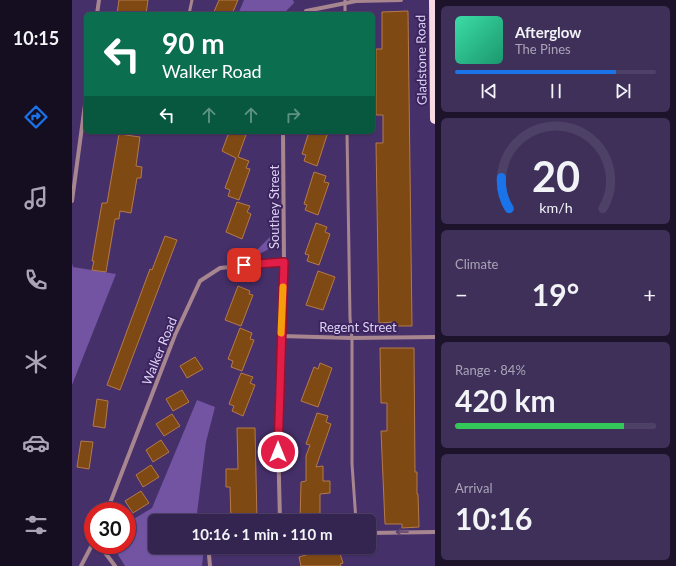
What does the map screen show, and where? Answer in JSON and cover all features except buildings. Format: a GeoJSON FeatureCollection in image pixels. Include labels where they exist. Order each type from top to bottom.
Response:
{"type":"FeatureCollection","features":[{"type":"Feature","properties":{"kind":"main road","name":"Gladstone Road"},"geometry":{"type":"LineString","coordinates":[[434,0],[435,119]]}},
{"type":"Feature","properties":{"kind":"street"},"geometry":{"type":"LineString","coordinates":[[97,12],[99,0]]}},
{"type":"Feature","properties":{"kind":"street"},"geometry":{"type":"LineString","coordinates":[[305,12],[345,2],[401,0]]}},
{"type":"Feature","properties":{"kind":"street"},"geometry":{"type":"LineString","coordinates":[[72,201],[84,112]]}},
{"type":"Feature","properties":{"kind":"street","name":"Southey Street"},"geometry":{"type":"LineString","coordinates":[[280,514],[278,439],[284,262],[283,134]]}},
{"type":"Feature","properties":{"kind":"street","name":"Walker Road"},"geometry":{"type":"LineString","coordinates":[[110,502],[175,335],[200,281],[220,268],[284,262]]}},
{"type":"Feature","properties":{"kind":"street","name":"Regent Street"},"geometry":{"type":"LineString","coordinates":[[281,336],[352,338],[435,337]]}},
{"type":"Feature","properties":{"kind":"street"},"geometry":{"type":"LineString","coordinates":[[376,533],[435,532]]}},
{"type":"Feature","properties":{"kind":"street"},"geometry":{"type":"LineString","coordinates":[[81,566],[87,554]]}},
{"type":"Feature","properties":{"kind":"street"},"geometry":{"type":"LineString","coordinates":[[106,554],[115,566]]}},
{"type":"Feature","properties":{"kind":"street"},"geometry":{"type":"LineString","coordinates":[[209,555],[210,566]]}},
{"type":"Feature","properties":{"kind":"lane"},"geometry":{"type":"LineString","coordinates":[[189,12],[192,0]]}},
{"type":"Feature","properties":{"kind":"lane"},"geometry":{"type":"LineString","coordinates":[[347,134],[350,318],[352,338],[352,464],[356,514]]}},
{"type":"Feature","properties":{"kind":"shaded area"},"geometry":{"type":"Polygon","coordinates":[[[244,0],[293,0],[294,3],[285,12],[239,12],[244,0]]]}},
{"type":"Feature","properties":{"kind":"shaded area"},"geometry":{"type":"Polygon","coordinates":[[[271,236],[272,244],[270,248],[259,254],[251,256],[271,236]]]}},
{"type":"Feature","properties":{"kind":"shaded area"},"geometry":{"type":"Polygon","coordinates":[[[72,263],[73,267],[116,274],[72,385],[72,263]]]}},
{"type":"Feature","properties":{"kind":"shaded area"},"geometry":{"type":"Polygon","coordinates":[[[197,400],[215,407],[206,442],[197,514],[148,514],[148,554],[203,554],[202,566],[125,566],[118,554],[136,554],[136,518],[152,508],[197,400]]]}},
{"type":"Feature","properties":{"kind":"slow traffic"},"geometry":{"type":"LineString","coordinates":[[281,333],[283,287]]}},
{"type":"Feature","properties":{"kind":"route"},"geometry":{"type":"LineString","coordinates":[[244,265],[284,262],[278,452]]}}]}
